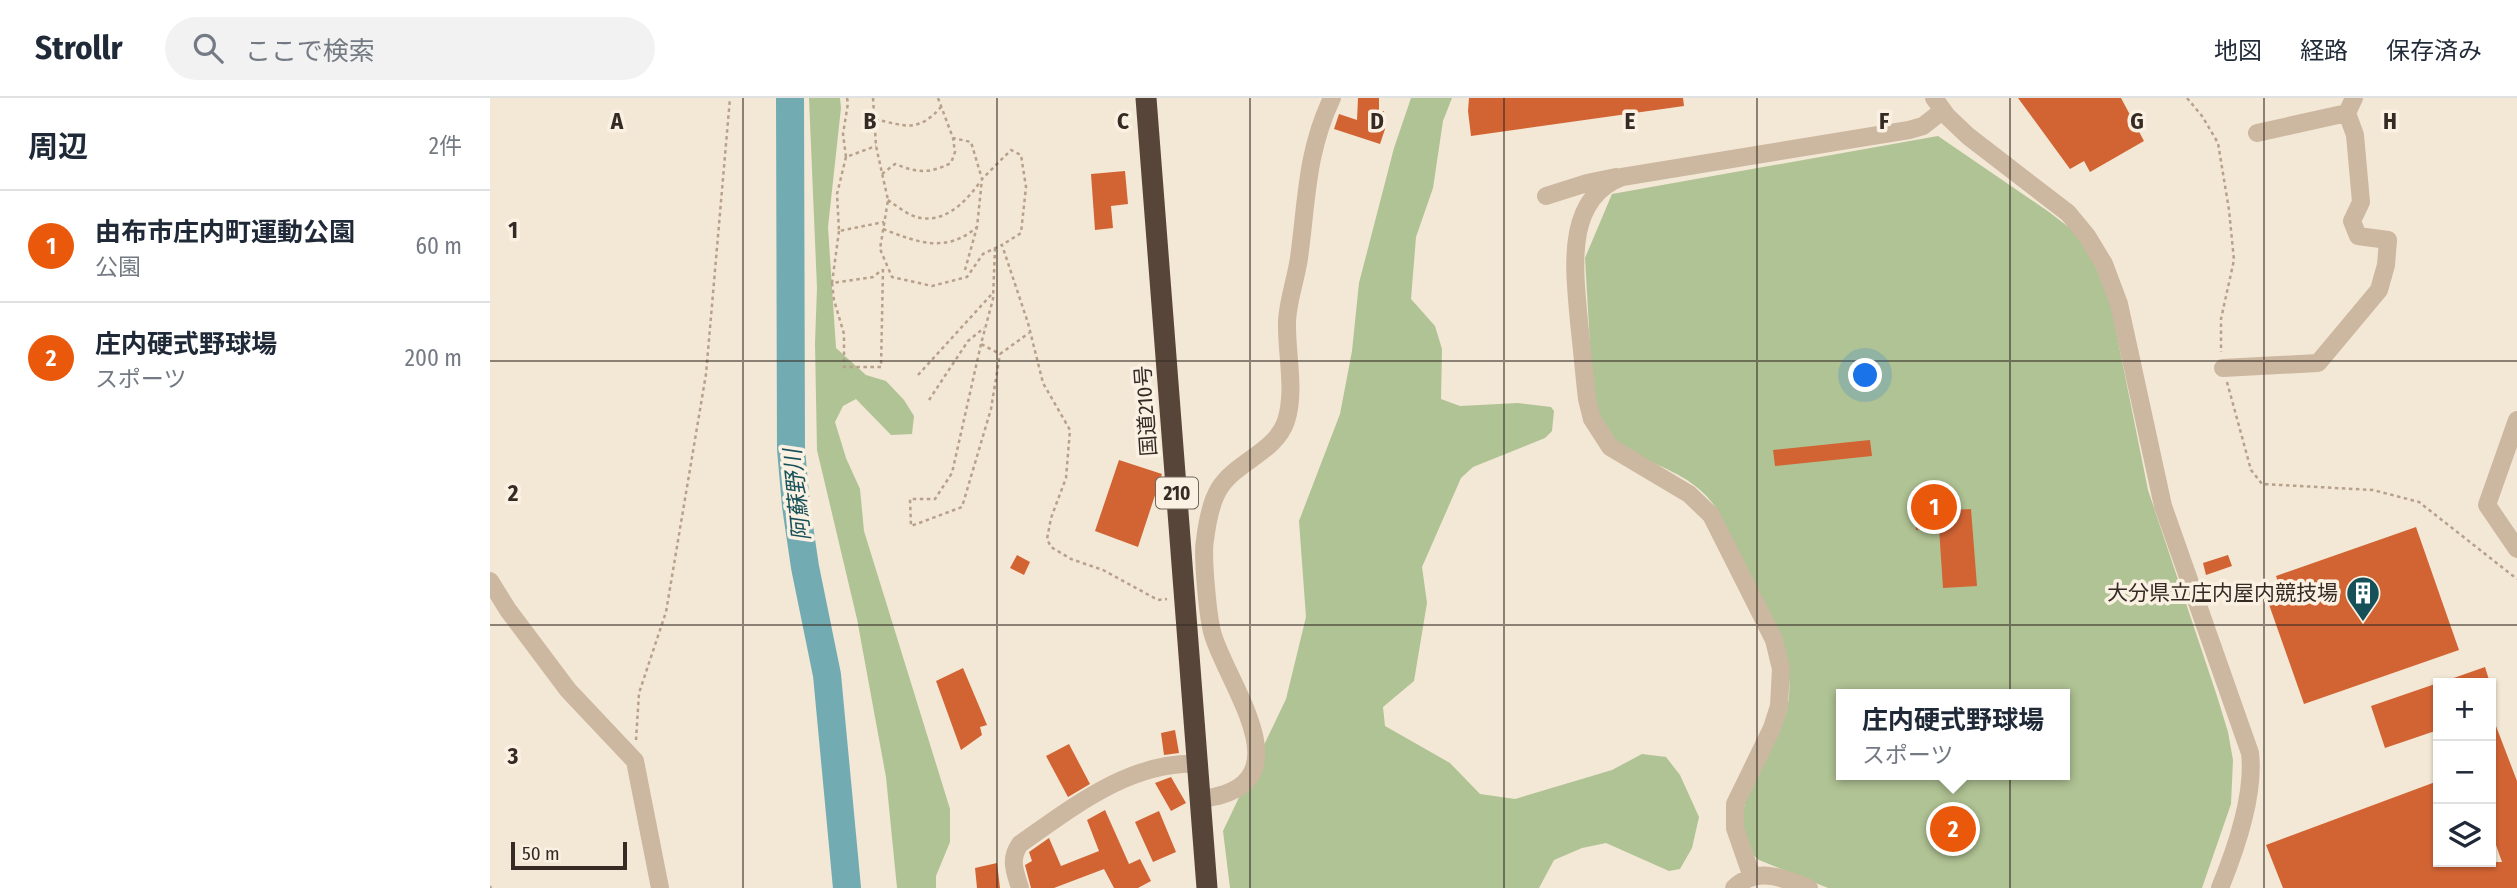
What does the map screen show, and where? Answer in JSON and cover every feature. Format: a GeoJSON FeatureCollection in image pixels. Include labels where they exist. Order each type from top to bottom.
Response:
{"type":"FeatureCollection","features":[{"type":"Feature","properties":{"kind":"highway","name":"国道210号"},"geometry":{"type":"LineString","coordinates":[[1146,98],[1207,888]]}},
{"type":"Feature","properties":{"kind":"street"},"geometry":{"type":"LineString","coordinates":[[1200,799],[1232,792],[1249,776],[1256,761],[1254,737],[1246,707],[1216,645],[1210,625],[1204,541],[1220,487],[1275,438],[1286,420],[1290,391],[1289,305],[1298,264],[1312,149],[1332,98]]}},
{"type":"Feature","properties":{"kind":"street"},"geometry":{"type":"LineString","coordinates":[[1546,196],[1587,183],[1630,175],[1909,130],[1923,125],[1938,104],[1980,146],[2068,213],[2097,250],[2115,288],[2160,497],[2250,753],[2251,776],[2246,802],[2229,866],[2220,888]]}},
{"type":"Feature","properties":{"kind":"street"},"geometry":{"type":"LineString","coordinates":[[2223,368],[2318,363],[2379,289],[2386,265],[2388,240],[2358,236],[2352,221],[2361,202],[2351,105],[2257,133]]}},
{"type":"Feature","properties":{"kind":"street"},"geometry":{"type":"LineString","coordinates":[[1630,175],[1611,182],[1595,198],[1583,218],[1575,245],[1574,264],[1587,398],[1592,419],[1610,447],[1689,494],[1711,515],[1774,640],[1781,669],[1779,706],[1772,728],[1735,804],[1737,840],[1752,877]]}},
{"type":"Feature","properties":{"kind":"street"},"geometry":{"type":"LineString","coordinates":[[2517,419],[2487,505],[2517,549]]}},
{"type":"Feature","properties":{"kind":"street"},"geometry":{"type":"LineString","coordinates":[[490,581],[508,610],[568,690],[635,761],[660,888]]}},
{"type":"Feature","properties":{"kind":"street"},"geometry":{"type":"LineString","coordinates":[[1020,888],[1013,865],[1015,851],[1020,844],[1086,798],[1156,768],[1198,764]]}},
{"type":"Feature","properties":{"kind":"street"},"geometry":{"type":"LineString","coordinates":[[1734,888],[1752,877],[1772,876],[1809,888]]}},
{"type":"Feature","properties":{"kind":"path"},"geometry":{"type":"LineString","coordinates":[[635,761],[639,692],[666,612],[706,374],[730,98]]}},
{"type":"Feature","properties":{"kind":"path"},"geometry":{"type":"LineString","coordinates":[[847,98],[843,134],[846,157],[837,194],[839,231],[832,283],[844,334],[844,367],[881,367],[883,269]]}},
{"type":"Feature","properties":{"kind":"path"},"geometry":{"type":"LineString","coordinates":[[873,98],[876,146],[888,200],[880,249],[892,277],[932,286],[967,277],[983,254],[1002,246],[1021,233],[1026,187],[1021,155],[1011,150],[954,211],[936,217],[914,216],[888,200]]}},
{"type":"Feature","properties":{"kind":"path"},"geometry":{"type":"LineString","coordinates":[[882,174],[895,164],[916,172],[937,170],[951,163],[955,152],[953,138],[939,98]]}},
{"type":"Feature","properties":{"kind":"path"},"geometry":{"type":"LineString","coordinates":[[2187,98],[2202,116],[2218,144],[2234,260],[2221,319],[2220,348],[2251,470],[2263,484],[2373,490],[2419,502],[2517,579]]}},
{"type":"Feature","properties":{"kind":"path"},"geometry":{"type":"LineString","coordinates":[[874,119],[918,125],[929,120],[942,106]]}},
{"type":"Feature","properties":{"kind":"path"},"geometry":{"type":"LineString","coordinates":[[953,138],[971,142],[982,179],[977,227],[965,270]]}},
{"type":"Feature","properties":{"kind":"path"},"geometry":{"type":"LineString","coordinates":[[846,157],[876,146]]}},
{"type":"Feature","properties":{"kind":"path"},"geometry":{"type":"LineString","coordinates":[[839,231],[884,222]]}},
{"type":"Feature","properties":{"kind":"path"},"geometry":{"type":"LineString","coordinates":[[883,229],[931,244],[965,237],[977,227]]}},
{"type":"Feature","properties":{"kind":"path"},"geometry":{"type":"LineString","coordinates":[[1002,246],[1030,332],[1043,383],[1070,430],[1066,478],[1051,518],[1047,539],[1051,547],[1071,559],[1103,570],[1158,600],[1185,597]]}},
{"type":"Feature","properties":{"kind":"path"},"geometry":{"type":"LineString","coordinates":[[995,248],[993,293],[952,473],[935,499],[910,499],[911,526],[962,507],[990,409],[1000,354],[1030,332]]}},
{"type":"Feature","properties":{"kind":"path"},"geometry":{"type":"LineString","coordinates":[[832,283],[873,277],[887,265]]}},
{"type":"Feature","properties":{"kind":"path"},"geometry":{"type":"LineString","coordinates":[[918,375],[993,293]]}},
{"type":"Feature","properties":{"kind":"path"},"geometry":{"type":"LineString","coordinates":[[929,400],[968,341],[985,327]]}},
{"type":"Feature","properties":{"kind":"path"},"geometry":{"type":"LineString","coordinates":[[981,344],[1000,354]]}},
{"type":"Feature","properties":{"kind":"green space"},"geometry":{"type":"Polygon","coordinates":[[[809,98],[840,98],[828,227],[836,348],[866,375],[886,381],[904,400],[914,416],[912,434],[891,435],[856,399],[843,406],[835,422],[846,458],[860,489],[864,531],[950,809],[950,842],[936,876],[936,888],[897,888],[886,777],[857,619],[817,450],[817,288],[809,98]]]}},
{"type":"Feature","properties":{"kind":"green space"},"geometry":{"type":"Polygon","coordinates":[[[1411,98],[1452,98],[1443,121],[1433,188],[1416,237],[1411,299],[1435,326],[1442,349],[1441,399],[1460,406],[1518,403],[1551,407],[1554,411],[1552,431],[1545,438],[1473,467],[1461,478],[1422,567],[1427,603],[1414,681],[1383,707],[1385,726],[1450,763],[1480,794],[1515,799],[1612,770],[1642,754],[1666,757],[1680,775],[1699,817],[1692,848],[1680,869],[1669,871],[1606,843],[1582,848],[1554,860],[1539,888],[1230,888],[1223,831],[1286,699],[1306,617],[1299,521],[1340,414],[1352,351],[1359,283],[1394,148],[1411,98]]]}},
{"type":"Feature","properties":{"kind":"green space"},"geometry":{"type":"Polygon","coordinates":[[[1938,136],[2071,229],[2087,249],[2109,296],[2148,490],[2228,732],[2233,760],[2231,804],[2202,888],[1828,888],[1759,860],[1746,846],[1742,829],[1743,810],[1758,770],[1785,716],[1789,689],[1787,661],[1712,502],[1688,480],[1622,448],[1608,432],[1593,397],[1585,258],[1612,194],[1938,136]]]}},
{"type":"Feature","properties":{"kind":"building"},"geometry":{"type":"Polygon","coordinates":[[[1358,98],[1379,98],[1379,111],[1384,111],[1385,129],[1380,144],[1334,129],[1339,114],[1357,120],[1358,98]]]}},
{"type":"Feature","properties":{"kind":"building"},"geometry":{"type":"Polygon","coordinates":[[[1469,98],[1683,98],[1684,106],[1471,136],[1469,98]]]}},
{"type":"Feature","properties":{"kind":"building"},"geometry":{"type":"Polygon","coordinates":[[[2018,98],[2121,98],[2144,141],[2090,172],[2084,161],[2070,169],[2018,98]]]}},
{"type":"Feature","properties":{"kind":"building"},"geometry":{"type":"Polygon","coordinates":[[[1125,171],[1128,204],[1111,206],[1113,228],[1095,230],[1091,174],[1125,171]]]}},
{"type":"Feature","properties":{"kind":"building"},"geometry":{"type":"Polygon","coordinates":[[[1870,440],[1872,456],[1775,466],[1773,450],[1870,440]]]}},
{"type":"Feature","properties":{"kind":"building"},"geometry":{"type":"Polygon","coordinates":[[[1119,460],[1162,474],[1138,547],[1095,531],[1119,460]]]}},
{"type":"Feature","properties":{"kind":"building"},"geometry":{"type":"Polygon","coordinates":[[[1950,495],[1951,510],[1971,509],[1977,586],[1943,588],[1939,528],[1916,530],[1913,498],[1950,495]]]}},
{"type":"Feature","properties":{"kind":"building","name":"大分県立庄内屋内競技場"},"geometry":{"type":"Polygon","coordinates":[[[2416,527],[2459,650],[2304,704],[2266,596],[2281,591],[2276,576],[2416,527]]]}},
{"type":"Feature","properties":{"kind":"building"},"geometry":{"type":"Polygon","coordinates":[[[1017,555],[1030,562],[1024,575],[1010,568],[1017,555]]]}},
{"type":"Feature","properties":{"kind":"building"},"geometry":{"type":"Polygon","coordinates":[[[2228,555],[2232,566],[2206,575],[2203,563],[2228,555]]]}},
{"type":"Feature","properties":{"kind":"building"},"geometry":{"type":"Polygon","coordinates":[[[2485,667],[2488,678],[2454,678],[2485,667]]]}},
{"type":"Feature","properties":{"kind":"building"},"geometry":{"type":"Polygon","coordinates":[[[963,668],[987,725],[980,727],[982,735],[961,750],[936,681],[963,668]]]}},
{"type":"Feature","properties":{"kind":"building"},"geometry":{"type":"Polygon","coordinates":[[[2433,685],[2433,732],[2385,748],[2371,706],[2433,685]]]}},
{"type":"Feature","properties":{"kind":"building"},"geometry":{"type":"Polygon","coordinates":[[[2496,726],[2517,781],[2517,888],[2283,888],[2266,845],[2433,783],[2433,867],[2496,867],[2496,862],[2502,862],[2496,845],[2496,726]]]}},
{"type":"Feature","properties":{"kind":"building"},"geometry":{"type":"Polygon","coordinates":[[[1175,730],[1179,753],[1164,755],[1161,733],[1175,730]]]}},
{"type":"Feature","properties":{"kind":"building"},"geometry":{"type":"Polygon","coordinates":[[[1069,744],[1090,784],[1068,797],[1046,756],[1069,744]]]}},
{"type":"Feature","properties":{"kind":"building"},"geometry":{"type":"Polygon","coordinates":[[[1171,777],[1186,803],[1171,811],[1155,783],[1171,777]]]}},
{"type":"Feature","properties":{"kind":"building"},"geometry":{"type":"Polygon","coordinates":[[[1105,810],[1129,864],[1140,859],[1151,881],[1138,888],[1114,888],[1104,869],[1054,888],[1031,888],[1025,865],[1032,861],[1029,852],[1049,838],[1061,866],[1099,851],[1087,820],[1105,810]]]}},
{"type":"Feature","properties":{"kind":"building"},"geometry":{"type":"Polygon","coordinates":[[[1159,811],[1176,852],[1153,862],[1135,822],[1159,811]]]}},
{"type":"Feature","properties":{"kind":"building"},"geometry":{"type":"Polygon","coordinates":[[[997,863],[1000,888],[977,888],[975,868],[997,863]]]}},
{"type":"Feature","properties":{"kind":"waterway","name":"阿蘇野川"},"geometry":{"type":"LineString","coordinates":[[790,98],[791,449],[805,567],[827,675],[847,888]]}},
{"type":"Feature","properties":{"kind":"place","name":"由布市庄内町運動公園"},"geometry":{"type":"Point","coordinates":[1934,507]}},
{"type":"Feature","properties":{"kind":"place","name":"大分県立庄内屋内競技場"},"geometry":{"type":"Point","coordinates":[2363,623]}},
{"type":"Feature","properties":{"kind":"place","name":"庄内硬式野球場"},"geometry":{"type":"Point","coordinates":[1953,829]}}]}
